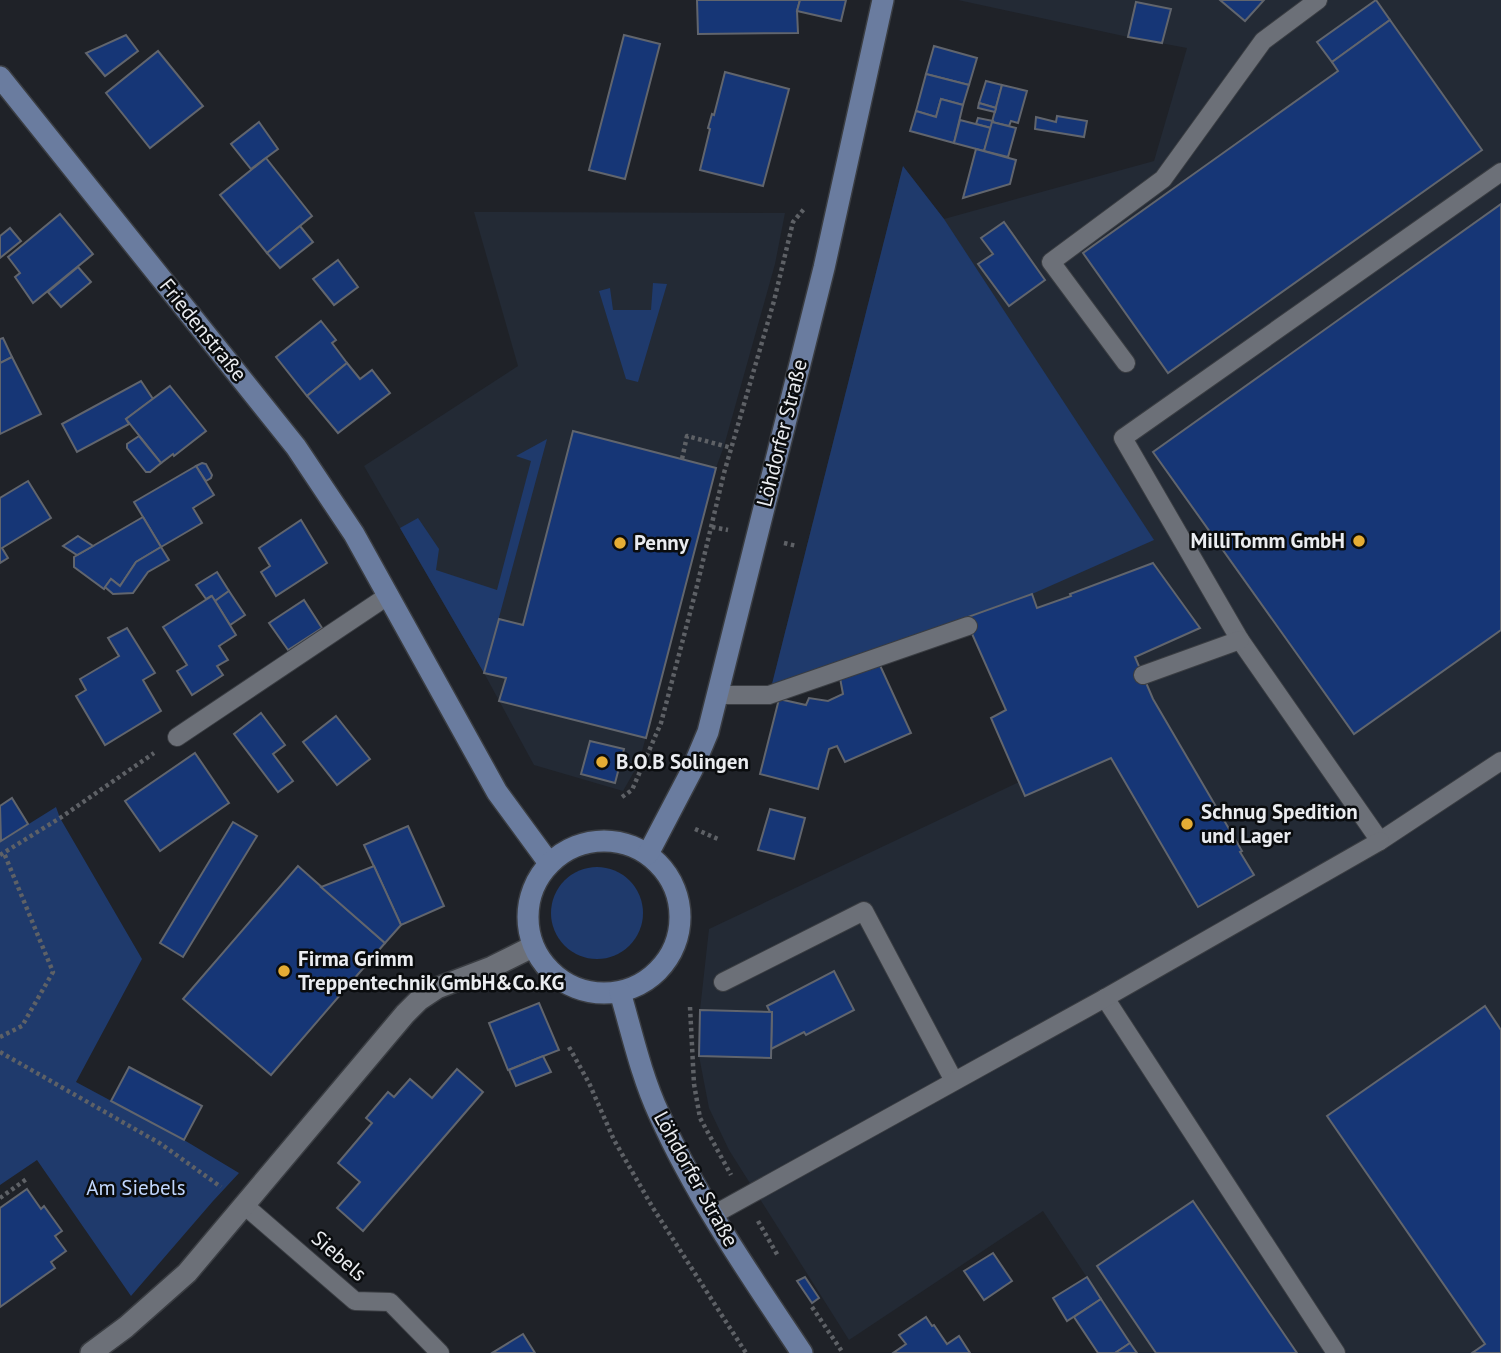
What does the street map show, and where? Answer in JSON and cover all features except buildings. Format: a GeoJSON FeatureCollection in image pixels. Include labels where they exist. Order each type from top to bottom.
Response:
{"type":"FeatureCollection","features":[{"type":"Feature","properties":{"kind":"main road","name":"Löhdorfer Straße"},"geometry":{"type":"LineString","coordinates":[[648,854],[709,732],[824,268],[883,0]]}},
{"type":"Feature","properties":{"kind":"main road","name":"Friedenstraße"},"geometry":{"type":"LineString","coordinates":[[0,77],[296,447],[348,524],[390,595],[497,792],[549,863]]}},
{"type":"Feature","properties":{"kind":"main road"},"geometry":{"type":"LineString","coordinates":[[597,840],[624,842],[648,854],[666,872],[677,894],[681,919],[676,943],[663,965],[644,982],[620,992],[594,993],[557,978],[546,968],[532,947],[527,930],[533,887],[540,874],[560,853],[597,840]]}},
{"type":"Feature","properties":{"kind":"main road","name":"Löhdorfer Straße"},"geometry":{"type":"LineString","coordinates":[[620,992],[638,1058],[658,1113],[677,1151],[713,1215],[802,1353]]}},
{"type":"Feature","properties":{"kind":"street"},"geometry":{"type":"LineString","coordinates":[[91,1353],[126,1327],[187,1273],[387,1033],[419,1000],[437,988],[492,967],[532,947]]}},
{"type":"Feature","properties":{"kind":"lane"},"geometry":{"type":"LineString","coordinates":[[1126,363],[1051,262],[1163,179],[1263,41],[1318,0]]}},
{"type":"Feature","properties":{"kind":"lane"},"geometry":{"type":"LineString","coordinates":[[1380,841],[1240,640],[1123,438],[1501,172]]}},
{"type":"Feature","properties":{"kind":"lane"},"geometry":{"type":"LineString","coordinates":[[177,737],[390,595]]}},
{"type":"Feature","properties":{"kind":"lane"},"geometry":{"type":"LineString","coordinates":[[717,695],[769,695],[968,626]]}},
{"type":"Feature","properties":{"kind":"lane"},"geometry":{"type":"LineString","coordinates":[[1143,675],[1240,640]]}},
{"type":"Feature","properties":{"kind":"lane"},"geometry":{"type":"LineString","coordinates":[[713,1215],[1105,998],[1380,841],[1501,761]]}},
{"type":"Feature","properties":{"kind":"lane"},"geometry":{"type":"LineString","coordinates":[[723,982],[864,911],[954,1081]]}},
{"type":"Feature","properties":{"kind":"lane"},"geometry":{"type":"LineString","coordinates":[[1105,998],[1336,1353]]}},
{"type":"Feature","properties":{"kind":"lane","name":"Siebels"},"geometry":{"type":"LineString","coordinates":[[244,1205],[355,1301],[390,1302],[440,1353]]}},
{"type":"Feature","properties":{"kind":"path"},"geometry":{"type":"LineString","coordinates":[[622,797],[632,790],[661,723],[793,222],[804,208]]}},
{"type":"Feature","properties":{"kind":"path"},"geometry":{"type":"LineString","coordinates":[[681,459],[687,436],[732,448]]}},
{"type":"Feature","properties":{"kind":"path"},"geometry":{"type":"LineString","coordinates":[[0,1037],[22,1026],[53,972],[2,854],[60,818],[177,737]]}},
{"type":"Feature","properties":{"kind":"path"},"geometry":{"type":"LineString","coordinates":[[569,1047],[589,1083],[614,1140],[653,1208],[746,1353]]}},
{"type":"Feature","properties":{"kind":"path"},"geometry":{"type":"LineString","coordinates":[[0,1052],[161,1144],[244,1205]]}},
{"type":"Feature","properties":{"kind":"path"},"geometry":{"type":"LineString","coordinates":[[0,1198],[28,1178]]}},
{"type":"Feature","properties":{"kind":"shaded area"},"geometry":{"type":"Polygon","coordinates":[[[958,0],[1501,0],[1501,1353],[1137,1353],[1043,1211],[849,1340],[729,1150],[709,1108],[699,1056],[700,1010],[709,929],[1019,782],[991,718],[1006,709],[965,618],[772,684],[903,166],[944,219],[1154,161],[1187,48],[958,0]]]}},
{"type":"Feature","properties":{"kind":"shaded area"},"geometry":{"type":"Polygon","coordinates":[[[474,212],[785,213],[775,264],[716,468],[639,763],[623,791],[534,765],[364,466],[518,366],[474,212]]]}},
{"type":"Feature","properties":{"kind":"green space"},"geometry":{"type":"Polygon","coordinates":[[[903,166],[944,219],[1154,540],[1032,594],[772,684],[903,166]]]}},
{"type":"Feature","properties":{"kind":"green space"},"geometry":{"type":"Polygon","coordinates":[[[653,283],[667,284],[638,382],[626,379],[599,291],[610,288],[613,310],[651,310],[653,283]]]}},
{"type":"Feature","properties":{"kind":"green space"},"geometry":{"type":"Polygon","coordinates":[[[547,439],[484,673],[400,528],[418,518],[439,549],[436,570],[497,590],[531,461],[516,456],[547,439]]]}},
{"type":"Feature","properties":{"kind":"green space","name":"Am Siebels"},"geometry":{"type":"Polygon","coordinates":[[[56,807],[142,959],[76,1082],[239,1173],[131,1296],[37,1160],[0,1185],[0,842],[56,807]]]}},
{"type":"Feature","properties":{"kind":"green space"},"geometry":{"type":"Polygon","coordinates":[[[597,867],[615,870],[630,880],[640,895],[643,913],[640,931],[630,946],[615,956],[597,959],[579,956],[564,946],[554,931],[551,913],[554,895],[564,880],[579,870],[597,867]]]}},
{"type":"Feature","properties":{"kind":"place","name":"MilliTomm GmbH"},"geometry":{"type":"Point","coordinates":[1359,541]}},
{"type":"Feature","properties":{"kind":"place","name":"Penny"},"geometry":{"type":"Point","coordinates":[620,543]}},
{"type":"Feature","properties":{"kind":"place","name":"B.O.B Solingen"},"geometry":{"type":"Point","coordinates":[602,762]}},
{"type":"Feature","properties":{"kind":"place","name":"Schnug Spedition und Lager"},"geometry":{"type":"Point","coordinates":[1187,824]}},
{"type":"Feature","properties":{"kind":"place","name":"Firma Grimm Treppentechnik GmbH&Co.KG"},"geometry":{"type":"Point","coordinates":[284,971]}}]}
